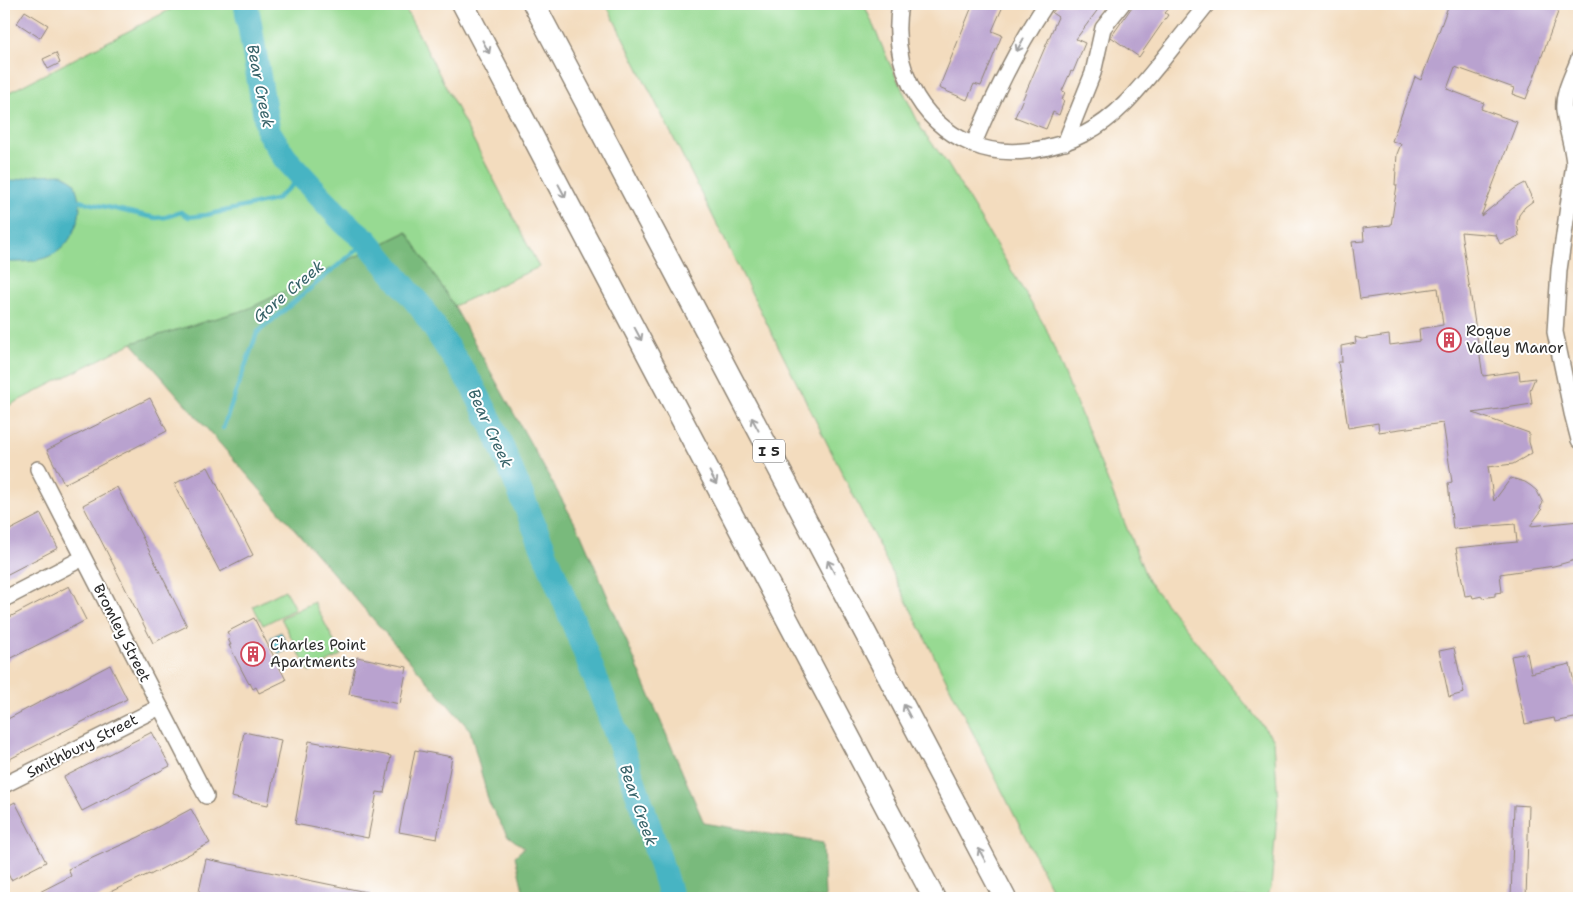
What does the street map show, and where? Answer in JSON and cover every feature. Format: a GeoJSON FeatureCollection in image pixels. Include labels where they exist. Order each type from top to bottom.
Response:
{"type":"FeatureCollection","features":[{"type":"Feature","properties":{"kind":"highway"},"geometry":{"type":"LineString","coordinates":[[463,4],[934,898]]}},
{"type":"Feature","properties":{"kind":"highway","name":"I 5"},"geometry":{"type":"LineString","coordinates":[[534,4],[1005,898]]}},
{"type":"Feature","properties":{"kind":"street"},"geometry":{"type":"LineString","coordinates":[[900,4],[897,36],[902,63],[911,87],[927,111],[950,131],[974,145],[993,150],[1026,151],[1064,142],[1087,133],[1109,119],[1128,102],[1207,4]]}},
{"type":"Feature","properties":{"kind":"street"},"geometry":{"type":"LineString","coordinates":[[974,145],[1004,75],[1027,32],[1046,4]]}},
{"type":"Feature","properties":{"kind":"street"},"geometry":{"type":"LineString","coordinates":[[1064,142],[1093,73],[1103,28],[1122,4]]}},
{"type":"Feature","properties":{"kind":"street"},"geometry":{"type":"LineString","coordinates":[[1579,58],[1566,94],[1564,109],[1573,149],[1574,164],[1558,270],[1555,332],[1579,440]]}},
{"type":"Feature","properties":{"kind":"street","name":"Bromley Street"},"geometry":{"type":"LineString","coordinates":[[38,469],[206,796]]}},
{"type":"Feature","properties":{"kind":"street"},"geometry":{"type":"LineString","coordinates":[[4,598],[83,558]]}},
{"type":"Feature","properties":{"kind":"street","name":"Smithbury Street"},"geometry":{"type":"LineString","coordinates":[[4,786],[160,707]]}},
{"type":"Feature","properties":{"kind":"green space"},"geometry":{"type":"Polygon","coordinates":[[[181,4],[403,4],[539,267],[454,306],[406,232],[248,309],[132,343],[4,408],[4,95],[181,4]]]}},
{"type":"Feature","properties":{"kind":"green space"},"geometry":{"type":"Polygon","coordinates":[[[606,4],[864,4],[888,60],[922,130],[947,163],[1046,328],[1148,581],[1274,740],[1278,803],[1271,888],[1265,898],[1056,898],[606,4]]]}},
{"type":"Feature","properties":{"kind":"green space"},"geometry":{"type":"Polygon","coordinates":[[[407,232],[454,306],[581,534],[704,823],[823,843],[825,898],[530,898],[523,890],[515,856],[524,848],[507,835],[489,803],[470,730],[132,343],[248,309],[407,232]]]}},
{"type":"Feature","properties":{"kind":"green space"},"geometry":{"type":"Polygon","coordinates":[[[285,590],[295,609],[263,625],[253,606],[285,590]]]}},
{"type":"Feature","properties":{"kind":"green space"},"geometry":{"type":"Polygon","coordinates":[[[314,602],[341,655],[309,672],[281,618],[314,602]]]}},
{"type":"Feature","properties":{"kind":"water"},"geometry":{"type":"Polygon","coordinates":[[[62,174],[74,182],[80,204],[78,221],[70,239],[63,247],[47,257],[26,262],[4,262],[4,183],[36,175],[62,174]]]}},
{"type":"Feature","properties":{"kind":"water"},"geometry":{"type":"Polygon","coordinates":[[[281,632],[290,649],[279,654],[270,638],[281,632]]]}},
{"type":"Feature","properties":{"kind":"building"},"geometry":{"type":"Polygon","coordinates":[[[973,4],[1004,4],[992,31],[1002,35],[981,86],[974,84],[967,100],[939,88],[973,4]]]}},
{"type":"Feature","properties":{"kind":"building"},"geometry":{"type":"Polygon","coordinates":[[[1059,4],[1102,4],[1076,39],[1085,43],[1073,72],[1071,71],[1062,91],[1065,92],[1062,100],[1064,101],[1059,115],[1053,112],[1046,129],[1015,117],[1058,17],[1052,13],[1059,4]]]}},
{"type":"Feature","properties":{"kind":"building"},"geometry":{"type":"Polygon","coordinates":[[[1134,4],[1173,4],[1165,13],[1168,15],[1139,57],[1111,37],[1134,4]]]}},
{"type":"Feature","properties":{"kind":"building","name":"Rogue Valley Manor"},"geometry":{"type":"Polygon","coordinates":[[[1449,4],[1561,4],[1526,99],[1512,94],[1514,88],[1455,67],[1447,89],[1484,103],[1481,109],[1517,122],[1481,216],[1514,189],[1525,183],[1533,201],[1519,215],[1517,223],[1519,236],[1500,244],[1496,235],[1461,232],[1483,376],[1519,371],[1520,380],[1535,378],[1530,390],[1532,404],[1473,413],[1529,433],[1532,453],[1513,464],[1488,467],[1494,501],[1511,478],[1531,486],[1537,491],[1543,503],[1540,508],[1542,510],[1530,526],[1579,521],[1579,559],[1554,566],[1500,574],[1502,592],[1495,593],[1495,596],[1482,598],[1482,596],[1473,598],[1472,595],[1465,596],[1456,548],[1517,542],[1515,524],[1453,529],[1448,483],[1452,482],[1443,423],[1379,432],[1378,423],[1348,428],[1338,362],[1342,362],[1341,346],[1356,343],[1355,337],[1362,339],[1389,335],[1390,345],[1420,341],[1419,329],[1443,325],[1438,288],[1360,299],[1352,242],[1364,241],[1363,228],[1391,225],[1397,185],[1395,185],[1397,154],[1401,144],[1392,141],[1415,77],[1421,80],[1449,4]]]}},
{"type":"Feature","properties":{"kind":"building"},"geometry":{"type":"Polygon","coordinates":[[[25,11],[48,25],[40,38],[17,23],[25,11]]]}},
{"type":"Feature","properties":{"kind":"building"},"geometry":{"type":"Polygon","coordinates":[[[56,53],[60,63],[48,69],[43,59],[56,53]]]}},
{"type":"Feature","properties":{"kind":"building"},"geometry":{"type":"Polygon","coordinates":[[[150,398],[167,431],[64,484],[47,450],[150,398]]]}},
{"type":"Feature","properties":{"kind":"building"},"geometry":{"type":"Polygon","coordinates":[[[208,467],[253,555],[220,572],[174,484],[208,467]]]}},
{"type":"Feature","properties":{"kind":"building"},"geometry":{"type":"Polygon","coordinates":[[[117,487],[187,626],[153,643],[83,505],[117,487]]]}},
{"type":"Feature","properties":{"kind":"building"},"geometry":{"type":"Polygon","coordinates":[[[41,514],[58,548],[4,576],[4,533],[41,514]]]}},
{"type":"Feature","properties":{"kind":"building"},"geometry":{"type":"Polygon","coordinates":[[[69,586],[86,620],[4,662],[4,620],[69,586]]]}},
{"type":"Feature","properties":{"kind":"building","name":"Charles Point Apartments"},"geometry":{"type":"Polygon","coordinates":[[[254,618],[286,680],[259,693],[256,687],[253,689],[249,684],[229,645],[231,645],[228,639],[230,637],[227,632],[254,618]]]}},
{"type":"Feature","properties":{"kind":"building"},"geometry":{"type":"Polygon","coordinates":[[[1454,648],[1464,693],[1449,697],[1439,651],[1454,648]]]}},
{"type":"Feature","properties":{"kind":"building"},"geometry":{"type":"Polygon","coordinates":[[[1527,653],[1531,673],[1570,664],[1579,705],[1579,717],[1555,722],[1554,718],[1525,724],[1511,656],[1527,653]]]}},
{"type":"Feature","properties":{"kind":"building"},"geometry":{"type":"Polygon","coordinates":[[[357,657],[407,667],[400,704],[349,694],[357,657]]]}},
{"type":"Feature","properties":{"kind":"building"},"geometry":{"type":"Polygon","coordinates":[[[110,665],[127,699],[4,762],[4,721],[110,665]]]}},
{"type":"Feature","properties":{"kind":"building"},"geometry":{"type":"Polygon","coordinates":[[[152,732],[170,766],[82,811],[64,777],[152,732]]]}},
{"type":"Feature","properties":{"kind":"building"},"geometry":{"type":"Polygon","coordinates":[[[244,732],[281,740],[268,805],[231,797],[244,732]]]}},
{"type":"Feature","properties":{"kind":"building"},"geometry":{"type":"Polygon","coordinates":[[[309,741],[391,756],[384,793],[377,792],[368,838],[295,824],[309,741]]]}},
{"type":"Feature","properties":{"kind":"building"},"geometry":{"type":"Polygon","coordinates":[[[415,750],[452,757],[437,839],[399,832],[415,750]]]}},
{"type":"Feature","properties":{"kind":"building"},"geometry":{"type":"Polygon","coordinates":[[[15,802],[46,862],[11,880],[4,866],[4,808],[15,802]]]}},
{"type":"Feature","properties":{"kind":"building"},"geometry":{"type":"Polygon","coordinates":[[[1514,805],[1529,806],[1526,898],[1511,898],[1514,805]]]}},
{"type":"Feature","properties":{"kind":"building"},"geometry":{"type":"Polygon","coordinates":[[[191,809],[210,843],[150,875],[97,898],[28,898],[71,876],[68,869],[139,837],[191,809]]]}},
{"type":"Feature","properties":{"kind":"building"},"geometry":{"type":"Polygon","coordinates":[[[206,859],[371,893],[370,898],[209,898],[198,896],[206,859]]]}},
{"type":"Feature","properties":{"kind":"waterway","name":"Bear Creek"},"geometry":{"type":"LineString","coordinates":[[246,4],[268,131],[285,158],[344,222],[367,241],[421,307],[473,387],[492,424],[611,718],[671,898]]}},
{"type":"Feature","properties":{"kind":"waterway"},"geometry":{"type":"LineString","coordinates":[[79,201],[156,218],[181,212],[189,217],[275,200],[302,177]]}},
{"type":"Feature","properties":{"kind":"waterway","name":"Gore Creek"},"geometry":{"type":"LineString","coordinates":[[223,428],[257,333],[367,241]]}},
{"type":"Feature","properties":{"kind":"place","name":"Rogue Valley Manor"},"geometry":{"type":"Point","coordinates":[1449,340]}},
{"type":"Feature","properties":{"kind":"place","name":"Charles Point Apartments"},"geometry":{"type":"Point","coordinates":[253,654]}}]}
